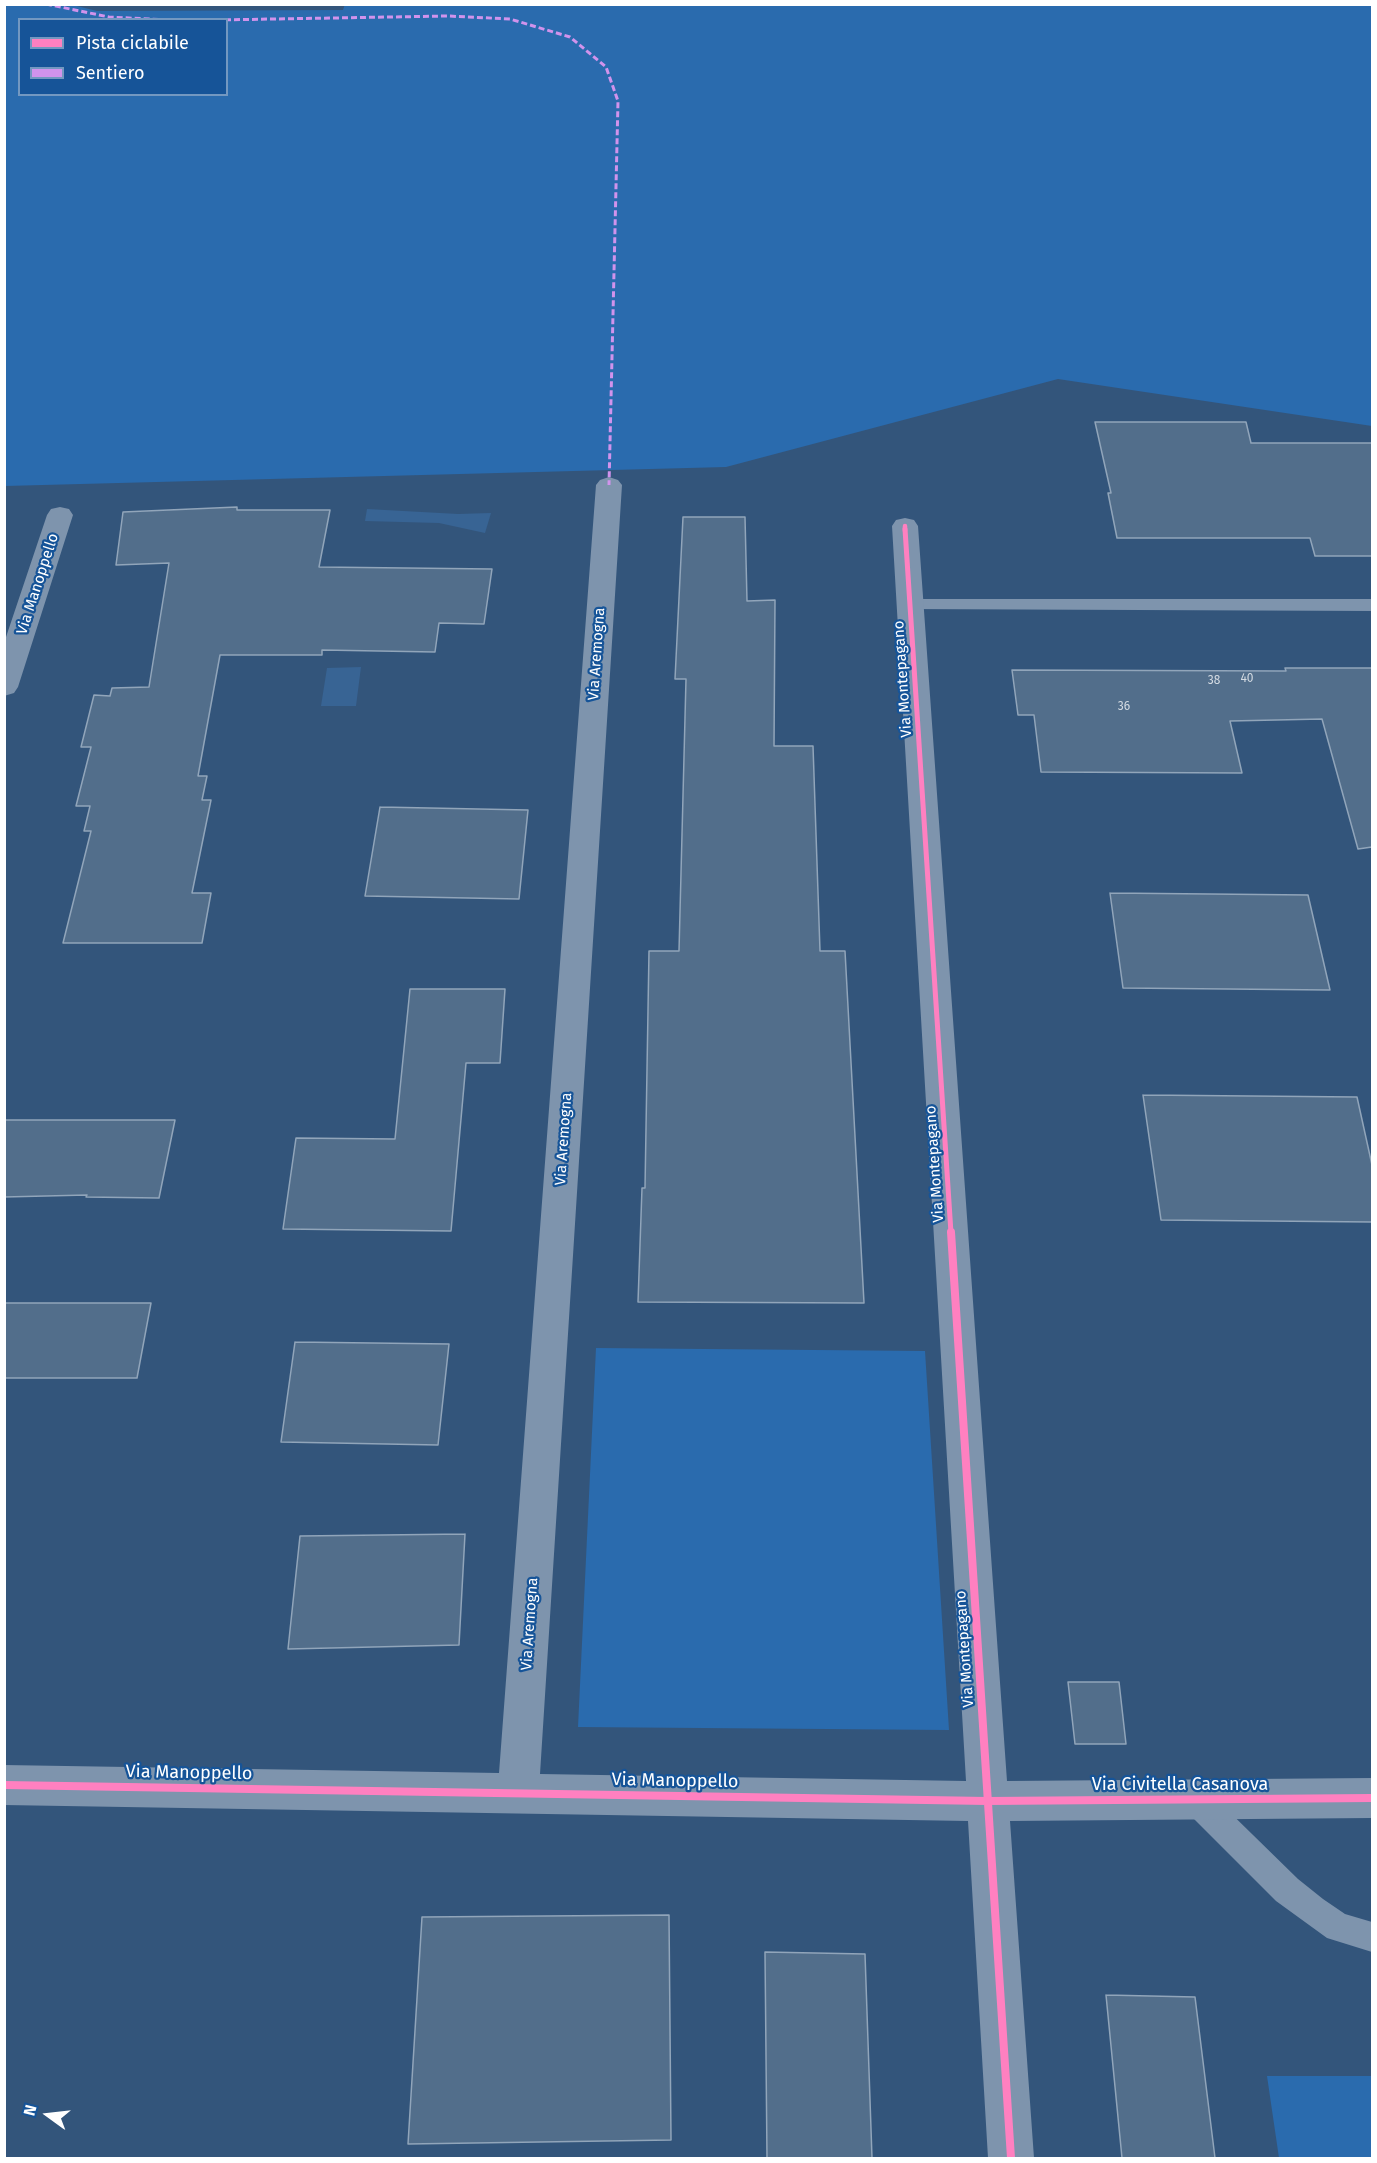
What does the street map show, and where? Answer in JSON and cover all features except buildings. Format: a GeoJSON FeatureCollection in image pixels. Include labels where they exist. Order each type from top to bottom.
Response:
{"type":"FeatureCollection","features":[{"type":"Feature","properties":{"kind":"street","name":"Via Aremogna"},"geometry":{"type":"LineString","coordinates":[[518,1794],[609,485]]}},
{"type":"Feature","properties":{"kind":"street","name":"Via Manoppello"},"geometry":{"type":"LineString","coordinates":[[4,687],[60,515]]}},
{"type":"Feature","properties":{"kind":"street","name":"Via Montepagano"},"geometry":{"type":"LineString","coordinates":[[905,526],[987,1801]]}},
{"type":"Feature","properties":{"kind":"street","name":"Via Manoppello"},"geometry":{"type":"LineString","coordinates":[[4,1785],[987,1801]]}},
{"type":"Feature","properties":{"kind":"street","name":"Via Civitella Casanova"},"geometry":{"type":"LineString","coordinates":[[987,1801],[1372,1798]]}},
{"type":"Feature","properties":{"kind":"street"},"geometry":{"type":"LineString","coordinates":[[987,1801],[1011,2158]]}},
{"type":"Feature","properties":{"kind":"lane"},"geometry":{"type":"LineString","coordinates":[[910,605],[1372,605]]}},
{"type":"Feature","properties":{"kind":"lane"},"geometry":{"type":"LineString","coordinates":[[1196,1800],[1287,1890],[1312,1910],[1338,1927],[1372,1937]]}},
{"type":"Feature","properties":{"kind":"shaded area"},"geometry":{"type":"Polygon","coordinates":[[[345,4],[1372,5],[1372,426],[1058,379],[726,467],[5,486],[5,5],[73,5],[97,11],[343,10],[345,4]]]}},
{"type":"Feature","properties":{"kind":"shaded area"},"geometry":{"type":"Polygon","coordinates":[[[367,509],[458,514],[491,513],[485,533],[439,523],[365,521],[367,509]]]}},
{"type":"Feature","properties":{"kind":"shaded area"},"geometry":{"type":"Polygon","coordinates":[[[361,667],[356,706],[321,706],[327,668],[361,667]]]}},
{"type":"Feature","properties":{"kind":"shaded area"},"geometry":{"type":"Polygon","coordinates":[[[596,1348],[925,1351],[949,1730],[578,1727],[596,1348]]]}},
{"type":"Feature","properties":{"kind":"shaded area"},"geometry":{"type":"Polygon","coordinates":[[[1267,2076],[1372,2076],[1372,2158],[1279,2158],[1267,2076]]]}},
{"type":"Feature","properties":{"kind":"marked path"},"geometry":{"type":"LineString","coordinates":[[46,4],[109,17],[129,18]]}},
{"type":"Feature","properties":{"kind":"marked path"},"geometry":{"type":"LineString","coordinates":[[228,20],[448,16],[510,19],[570,37],[606,67],[618,101],[609,485]]}},
{"type":"Feature","properties":{"kind":"cycle path"},"geometry":{"type":"LineString","coordinates":[[905,526],[1011,2158]]}},
{"type":"Feature","properties":{"kind":"cycle path"},"geometry":{"type":"LineString","coordinates":[[4,1785],[987,1801],[1372,1798]]}}]}
